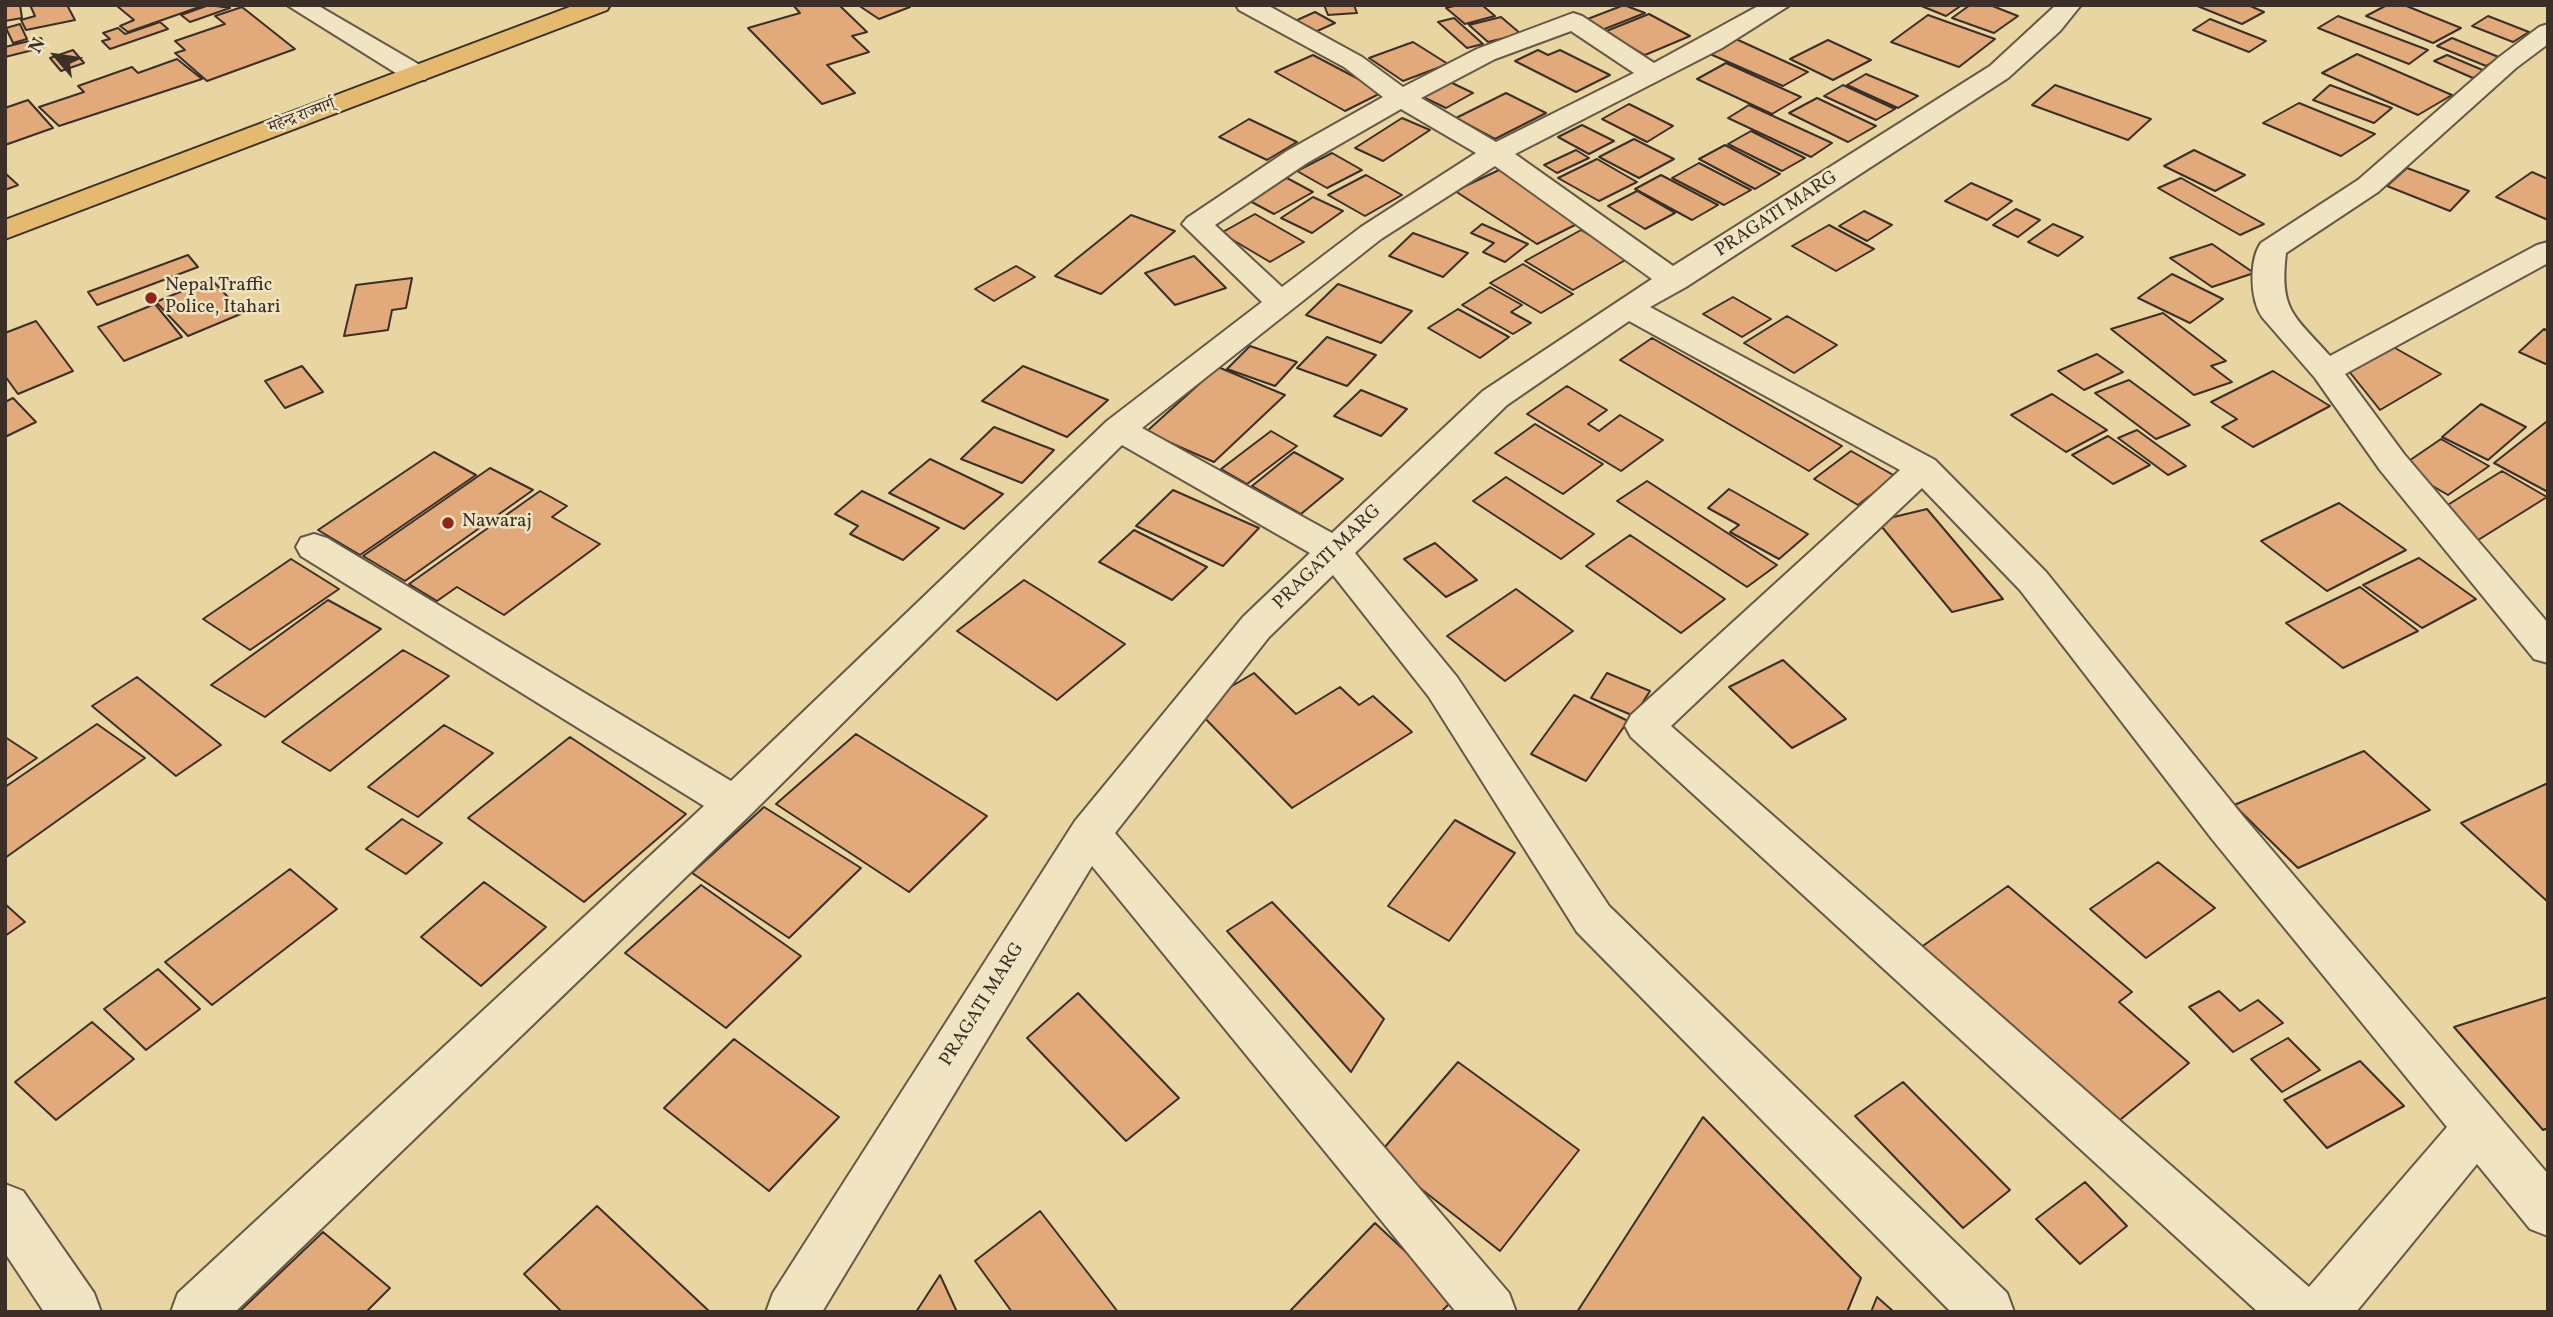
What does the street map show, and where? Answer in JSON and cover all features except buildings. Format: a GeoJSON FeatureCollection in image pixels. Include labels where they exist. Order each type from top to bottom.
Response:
{"type":"FeatureCollection","features":[{"type":"Feature","properties":{"kind":"highway","name":"महेन्द्र राज्मार्ग्"},"geometry":{"type":"LineString","coordinates":[[5,230],[598,5]]}},
{"type":"Feature","properties":{"kind":"street"},"geometry":{"type":"LineString","coordinates":[[299,5],[416,74]]}},
{"type":"Feature","properties":{"kind":"street"},"geometry":{"type":"LineString","coordinates":[[1248,5],[1353,62],[1401,98],[1495,153],[1675,281]]}},
{"type":"Feature","properties":{"kind":"street"},"geometry":{"type":"LineString","coordinates":[[197,1312],[734,804],[1119,429],[1371,233],[1495,153],[1654,74],[1778,5]]}},
{"type":"Feature","properties":{"kind":"street","name":"PRAGATI MARG"},"geometry":{"type":"LineString","coordinates":[[792,1312],[1090,833],[1255,628],[1495,398],[1628,308],[1675,281],[1999,72],[2051,26],[2069,5]]}},
{"type":"Feature","properties":{"kind":"street"},"geometry":{"type":"LineString","coordinates":[[1282,304],[1197,224],[1297,157],[1486,54],[1573,22],[1654,74]]}},
{"type":"Feature","properties":{"kind":"street"},"geometry":{"type":"LineString","coordinates":[[2548,32],[2507,63],[2368,187],[2272,249],[2268,279],[2273,310],[2326,371],[2392,462],[2548,649]]}},
{"type":"Feature","properties":{"kind":"street"},"geometry":{"type":"LineString","coordinates":[[2326,371],[2548,251]]}},
{"type":"Feature","properties":{"kind":"street"},"geometry":{"type":"LineString","coordinates":[[1628,308],[1923,468],[2033,581],[2227,827],[2548,1212]]}},
{"type":"Feature","properties":{"kind":"street"},"geometry":{"type":"LineString","coordinates":[[1119,429],[1333,551],[1443,687],[1593,919],[1988,1312]]}},
{"type":"Feature","properties":{"kind":"street"},"geometry":{"type":"LineString","coordinates":[[1923,468],[1645,726],[2297,1312]]}},
{"type":"Feature","properties":{"kind":"street"},"geometry":{"type":"LineString","coordinates":[[314,547],[734,804]]}},
{"type":"Feature","properties":{"kind":"street"},"geometry":{"type":"LineString","coordinates":[[1090,833],[1490,1312]]}},
{"type":"Feature","properties":{"kind":"street"},"geometry":{"type":"LineString","coordinates":[[2322,1312],[2477,1127]]}},
{"type":"Feature","properties":{"kind":"street"},"geometry":{"type":"LineString","coordinates":[[5,1208],[75,1312]]}},
{"type":"Feature","properties":{"kind":"place","name":"Nepal Traffic Police, Itahari"},"geometry":{"type":"Point","coordinates":[151,298]}},
{"type":"Feature","properties":{"kind":"place","name":"Nawaraj"},"geometry":{"type":"Point","coordinates":[448,523]}}]}
